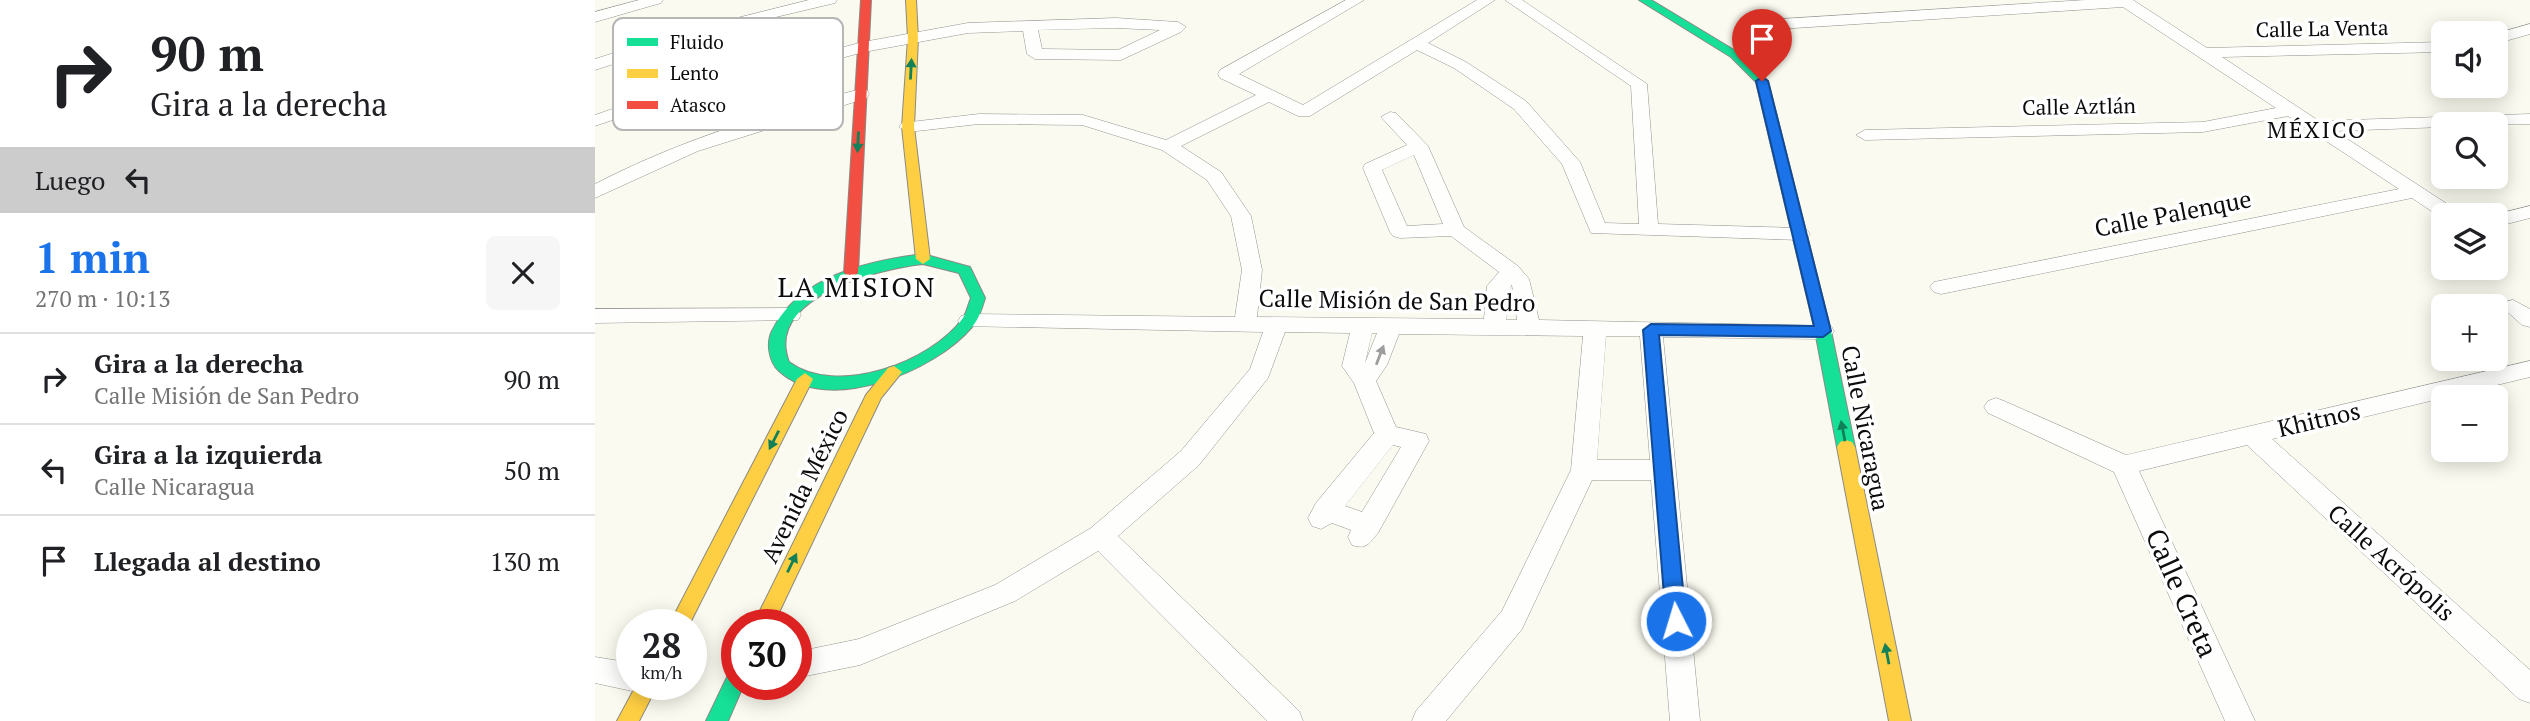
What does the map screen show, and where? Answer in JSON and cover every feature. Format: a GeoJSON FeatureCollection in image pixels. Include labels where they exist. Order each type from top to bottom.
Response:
{"type":"FeatureCollection","features":[{"type":"Feature","properties":{"kind":"street"},"geometry":{"type":"LineString","coordinates":[[595,17],[656,0]]}},
{"type":"Feature","properties":{"kind":"street"},"geometry":{"type":"LineString","coordinates":[[751,0],[747,18],[830,0]]}},
{"type":"Feature","properties":{"kind":"street"},"geometry":{"type":"LineString","coordinates":[[851,273],[866,0]]}},
{"type":"Feature","properties":{"kind":"street"},"geometry":{"type":"LineString","coordinates":[[911,0],[913,38],[908,127],[923,259]]}},
{"type":"Feature","properties":{"kind":"street"},"geometry":{"type":"LineString","coordinates":[[1350,1],[1226,74],[1304,112],[1488,0]]}},
{"type":"Feature","properties":{"kind":"street"},"geometry":{"type":"LineString","coordinates":[[1512,0],[1639,84],[1649,232]]}},
{"type":"Feature","properties":{"kind":"street","name":"Calle Nicaragua"},"geometry":{"type":"LineString","coordinates":[[1632,0],[1726,57],[1753,83],[1783,228],[1900,721]]}},
{"type":"Feature","properties":{"kind":"street","name":"Calle Nicaragua"},"geometry":{"type":"LineString","coordinates":[[1644,0],[1735,55],[1762,81],[1783,228]]}},
{"type":"Feature","properties":{"kind":"street"},"geometry":{"type":"LineString","coordinates":[[1764,25],[2124,1],[2433,203]]}},
{"type":"Feature","properties":{"kind":"street"},"geometry":{"type":"LineString","coordinates":[[843,52],[968,28],[1029,24],[1116,23],[1178,27],[1121,55],[1035,54],[1029,24]]}},
{"type":"Feature","properties":{"kind":"street"},"geometry":{"type":"LineString","coordinates":[[2508,35],[2530,29]]}},
{"type":"Feature","properties":{"kind":"street"},"geometry":{"type":"LineString","coordinates":[[1418,44],[1460,65],[1520,105],[1571,162],[1598,229],[1649,232],[1783,228]]}},
{"type":"Feature","properties":{"kind":"street","name":"Calle La Venta"},"geometry":{"type":"LineString","coordinates":[[2203,53],[2431,47]]}},
{"type":"Feature","properties":{"kind":"street"},"geometry":{"type":"LineString","coordinates":[[595,65],[613,58]]}},
{"type":"Feature","properties":{"kind":"street"},"geometry":{"type":"LineString","coordinates":[[843,99],[861,94]]}},
{"type":"Feature","properties":{"kind":"street"},"geometry":{"type":"LineString","coordinates":[[1168,146],[1269,95]]}},
{"type":"Feature","properties":{"kind":"street","name":"Calle Aztlán"},"geometry":{"type":"LineString","coordinates":[[1865,135],[2203,127],[2292,110]]}},
{"type":"Feature","properties":{"kind":"street"},"geometry":{"type":"LineString","coordinates":[[595,121],[613,115]]}},
{"type":"Feature","properties":{"kind":"street"},"geometry":{"type":"LineString","coordinates":[[1390,117],[1419,146],[1455,230],[1511,271],[1522,284],[1529,329]]}},
{"type":"Feature","properties":{"kind":"street"},"geometry":{"type":"LineString","coordinates":[[908,127],[979,119],[1083,120],[1168,146],[1214,176],[1241,216],[1252,270],[1245,326]]}},
{"type":"Feature","properties":{"kind":"street"},"geometry":{"type":"LineString","coordinates":[[2318,126],[2530,119]]}},
{"type":"Feature","properties":{"kind":"street"},"geometry":{"type":"LineString","coordinates":[[595,192],[626,175],[740,130]]}},
{"type":"Feature","properties":{"kind":"street"},"geometry":{"type":"LineString","coordinates":[[1419,146],[1372,168],[1401,232],[1455,230]]}},
{"type":"Feature","properties":{"kind":"street","name":"Calle Palenque"},"geometry":{"type":"LineString","coordinates":[[1941,287],[2416,192]]}},
{"type":"Feature","properties":{"kind":"street"},"geometry":{"type":"LineString","coordinates":[[2508,218],[2530,212]]}},
{"type":"Feature","properties":{"kind":"street"},"geometry":{"type":"LineString","coordinates":[[923,259],[965,270],[978,298],[969,321],[943,347],[894,372],[847,383],[805,379],[782,365],[776,345],[780,330],[790,315],[818,290],[851,273],[887,262],[923,259]]}},
{"type":"Feature","properties":{"kind":"street"},"geometry":{"type":"LineString","coordinates":[[1494,329],[1498,285],[1511,271]]}},
{"type":"Feature","properties":{"kind":"street"},"geometry":{"type":"LineString","coordinates":[[595,316],[790,315]]}},
{"type":"Feature","properties":{"kind":"street","name":"Calle Misión de San Pedro"},"geometry":{"type":"LineString","coordinates":[[969,321],[1809,331]]}},
{"type":"Feature","properties":{"kind":"street"},"geometry":{"type":"LineString","coordinates":[[812,661],[860,652],[1005,593],[1100,536],[1190,458],[1260,372],[1276,326]]}},
{"type":"Feature","properties":{"kind":"street"},"geometry":{"type":"LineString","coordinates":[[1362,327],[1353,366],[1364,380],[1387,434]]}},
{"type":"Feature","properties":{"kind":"street"},"geometry":{"type":"LineString","coordinates":[[1364,380],[1376,365],[1390,327]]}},
{"type":"Feature","properties":{"kind":"street"},"geometry":{"type":"LineString","coordinates":[[1427,721],[1512,620],[1584,470],[1595,329]]}},
{"type":"Feature","properties":{"kind":"street"},"geometry":{"type":"LineString","coordinates":[[1651,330],[1685,721]]}},
{"type":"Feature","properties":{"kind":"street","name":"Avenida México"},"geometry":{"type":"LineString","coordinates":[[770,609],[874,395],[894,372]]}},
{"type":"Feature","properties":{"kind":"street","name":"Khitnos"},"geometry":{"type":"LineString","coordinates":[[2124,465],[2524,377]]}},
{"type":"Feature","properties":{"kind":"street","name":"Avenida México"},"geometry":{"type":"LineString","coordinates":[[687,609],[805,379]]}},
{"type":"Feature","properties":{"kind":"street"},"geometry":{"type":"LineString","coordinates":[[1996,407],[2124,465]]}},
{"type":"Feature","properties":{"kind":"street"},"geometry":{"type":"LineString","coordinates":[[1387,434],[1417,441],[1365,531],[1323,514],[1387,434]]}},
{"type":"Feature","properties":{"kind":"street","name":"Calle Acrópolis"},"geometry":{"type":"LineString","coordinates":[[2253,436],[2530,690]]}},
{"type":"Feature","properties":{"kind":"street","name":"Calle Creta"},"geometry":{"type":"LineString","coordinates":[[2124,465],[2240,721]]}},
{"type":"Feature","properties":{"kind":"street"},"geometry":{"type":"LineString","coordinates":[[1584,470],[1663,470]]}},
{"type":"Feature","properties":{"kind":"street"},"geometry":{"type":"LineString","coordinates":[[1100,536],[1288,721]]}},
{"type":"Feature","properties":{"kind":"street"},"geometry":{"type":"LineString","coordinates":[[595,670],[616,674]]}},
{"type":"Feature","properties":{"kind":"street"},"geometry":{"type":"LineString","coordinates":[[628,721],[639,700]]}},
{"type":"Feature","properties":{"kind":"street"},"geometry":{"type":"LineString","coordinates":[[717,721],[727,700]]}},
{"type":"Feature","properties":{"kind":"traffic: fast"},"geometry":{"type":"LineString","coordinates":[[1644,0],[1735,55],[1762,81],[1823,331],[1846,447]]}},
{"type":"Feature","properties":{"kind":"traffic: fast"},"geometry":{"type":"LineString","coordinates":[[923,259],[965,270],[978,298],[967,323],[935,351],[893,372],[848,382],[826,383],[805,379],[782,365],[776,347],[777,336],[790,315],[819,290],[851,274],[886,264],[923,259]]}},
{"type":"Feature","properties":{"kind":"traffic: fast"},"geometry":{"type":"LineString","coordinates":[[717,721],[727,700]]}},
{"type":"Feature","properties":{"kind":"traffic: slow"},"geometry":{"type":"LineString","coordinates":[[911,0],[913,38],[908,127],[923,259]]}},
{"type":"Feature","properties":{"kind":"traffic: slow"},"geometry":{"type":"LineString","coordinates":[[771,609],[874,395],[894,372]]}},
{"type":"Feature","properties":{"kind":"traffic: slow"},"geometry":{"type":"LineString","coordinates":[[687,609],[805,379]]}},
{"type":"Feature","properties":{"kind":"traffic: slow"},"geometry":{"type":"LineString","coordinates":[[1846,447],[1900,721]]}},
{"type":"Feature","properties":{"kind":"traffic: slow"},"geometry":{"type":"LineString","coordinates":[[628,721],[639,700]]}},
{"type":"Feature","properties":{"kind":"traffic: jam"},"geometry":{"type":"LineString","coordinates":[[851,273],[866,0]]}},
{"type":"Feature","properties":{"kind":"district","name":"MÉXICO"},"geometry":{"type":"Point","coordinates":[2317,130]}},
{"type":"Feature","properties":{"kind":"district","name":"LA MISION"},"geometry":{"type":"Point","coordinates":[857,287]}},
{"type":"Feature","properties":{"kind":"route"},"geometry":{"type":"LineString","coordinates":[[1676,621],[1651,330],[1823,331],[1762,81]]}}]}
